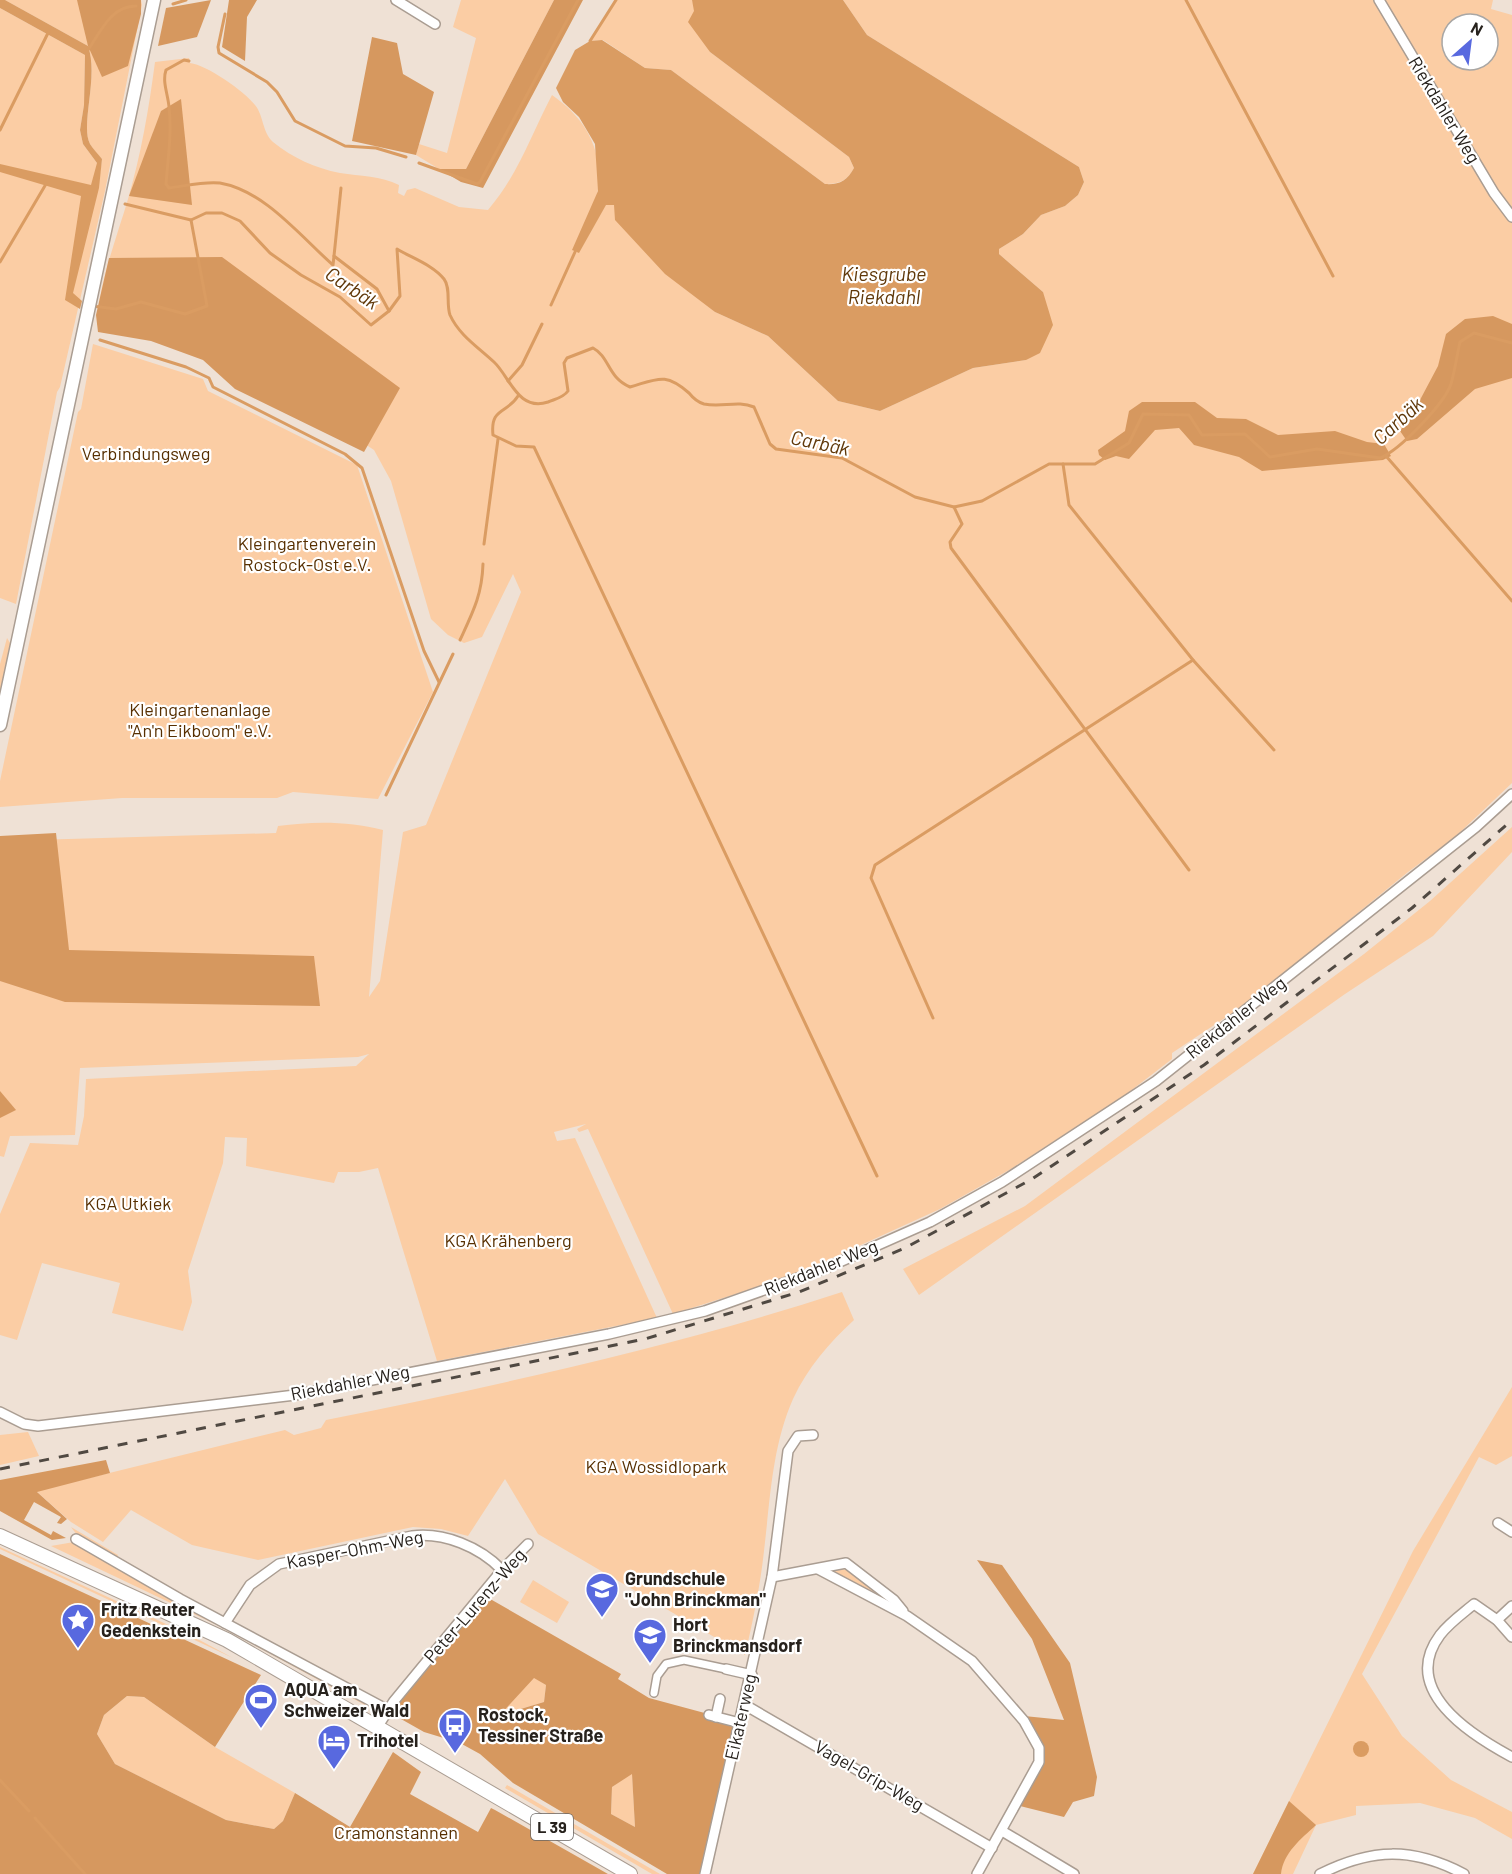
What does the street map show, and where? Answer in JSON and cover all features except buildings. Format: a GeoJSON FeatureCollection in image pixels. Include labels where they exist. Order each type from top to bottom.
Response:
{"type":"FeatureCollection","features":[{"type":"Feature","properties":{"kind":"main road"},"geometry":{"type":"LineString","coordinates":[[0,725],[154,0]]}},
{"type":"Feature","properties":{"kind":"main road","name":"L 39"},"geometry":{"type":"LineString","coordinates":[[0,1532],[18,1543]]}},
{"type":"Feature","properties":{"kind":"main road","name":"L 39"},"geometry":{"type":"LineString","coordinates":[[0,1536],[227,1640],[630,1874]]}},
{"type":"Feature","properties":{"kind":"street"},"geometry":{"type":"LineString","coordinates":[[396,0],[435,24]]}},
{"type":"Feature","properties":{"kind":"street","name":"Riekdahler Weg"},"geometry":{"type":"LineString","coordinates":[[1379,0],[1494,193],[1512,217]]}},
{"type":"Feature","properties":{"kind":"street","name":"Riekdahler Weg"},"geometry":{"type":"LineString","coordinates":[[0,1413],[24,1424],[38,1426],[295,1395],[662,1322],[784,1284],[826,1268],[930,1222],[992,1187],[1156,1081],[1476,827],[1512,794]]}},
{"type":"Feature","properties":{"kind":"street","name":"Eikaterweg"},"geometry":{"type":"LineString","coordinates":[[705,1874],[752,1675],[772,1577],[788,1451],[798,1436],[813,1435]]}},
{"type":"Feature","properties":{"kind":"street"},"geometry":{"type":"LineString","coordinates":[[1498,1523],[1511,1527]]}},
{"type":"Feature","properties":{"kind":"street","name":"Kasper-Ohm-Weg"},"geometry":{"type":"LineString","coordinates":[[225,1623],[250,1585],[268,1569],[279,1564],[412,1536],[432,1535],[461,1543],[488,1557],[502,1570]]}},
{"type":"Feature","properties":{"kind":"street"},"geometry":{"type":"LineString","coordinates":[[76,1539],[225,1623],[345,1684],[388,1710]]}},
{"type":"Feature","properties":{"kind":"street","name":"Peter-Lurenz-Weg"},"geometry":{"type":"LineString","coordinates":[[378,1726],[388,1710],[502,1570],[528,1544]]}},
{"type":"Feature","properties":{"kind":"street"},"geometry":{"type":"LineString","coordinates":[[772,1577],[846,1563],[894,1600],[907,1616]]}},
{"type":"Feature","properties":{"kind":"street"},"geometry":{"type":"LineString","coordinates":[[818,1569],[907,1616],[972,1661],[1024,1721],[1040,1748],[1039,1762],[977,1874]]}},
{"type":"Feature","properties":{"kind":"street"},"geometry":{"type":"LineString","coordinates":[[1512,1637],[1497,1620],[1474,1604],[1438,1637],[1427,1668],[1430,1686],[1437,1700],[1462,1726],[1512,1758]]}},
{"type":"Feature","properties":{"kind":"street"},"geometry":{"type":"LineString","coordinates":[[1497,1620],[1512,1606]]}},
{"type":"Feature","properties":{"kind":"street"},"geometry":{"type":"LineString","coordinates":[[654,1693],[657,1676],[666,1664],[684,1660],[752,1675]]}},
{"type":"Feature","properties":{"kind":"street"},"geometry":{"type":"LineString","coordinates":[[720,1699],[712,1716],[740,1723]]}},
{"type":"Feature","properties":{"kind":"street","name":"Vagel-Grip-Weg"},"geometry":{"type":"LineString","coordinates":[[745,1705],[992,1848]]}},
{"type":"Feature","properties":{"kind":"street"},"geometry":{"type":"LineString","coordinates":[[1002,1831],[1074,1874]]}},
{"type":"Feature","properties":{"kind":"street"},"geometry":{"type":"LineString","coordinates":[[1320,1874],[1343,1862],[1376,1854],[1402,1853],[1430,1859],[1464,1874]]}},
{"type":"Feature","properties":{"kind":"green space"},"geometry":{"type":"Polygon","coordinates":[[[5,0],[141,0],[142,5],[105,191],[57,392],[16,604],[0,598],[0,8],[85,55],[84,105],[80,130],[83,144],[97,163],[98,188],[102,159],[90,144],[87,136],[92,72],[88,46],[5,0]]]}},
{"type":"Feature","properties":{"kind":"green space"},"geometry":{"type":"Polygon","coordinates":[[[77,0],[141,0],[141,14],[128,66],[102,77],[88,46],[77,0]]]}},
{"type":"Feature","properties":{"kind":"green space"},"geometry":{"type":"Polygon","coordinates":[[[211,0],[197,37],[158,46],[166,8],[211,0]]]}},
{"type":"Feature","properties":{"kind":"green space"},"geometry":{"type":"Polygon","coordinates":[[[229,0],[257,0],[247,17],[245,61],[222,47],[229,0]]]}},
{"type":"Feature","properties":{"kind":"green space"},"geometry":{"type":"Polygon","coordinates":[[[461,0],[554,0],[466,169],[439,169],[416,155],[419,144],[447,153],[476,38],[453,27],[461,0]]]}},
{"type":"Feature","properties":{"kind":"green space"},"geometry":{"type":"Polygon","coordinates":[[[554,0],[583,0],[483,188],[461,182],[439,169],[466,169],[554,0]]]}},
{"type":"Feature","properties":{"kind":"green space"},"geometry":{"type":"Polygon","coordinates":[[[617,0],[692,0],[710,52],[849,157],[854,168],[842,181],[825,184],[671,70],[645,68],[603,40],[590,41],[617,0]]]}},
{"type":"Feature","properties":{"kind":"green space"},"geometry":{"type":"Polygon","coordinates":[[[843,0],[1493,0],[1491,9],[1512,15],[1512,783],[1454,838],[1408,872],[1246,1004],[1172,1053],[1172,1059],[1124,1096],[1011,1169],[940,1209],[795,1275],[673,1314],[588,1129],[579,1132],[577,1129],[586,1124],[554,1132],[557,1141],[575,1138],[657,1318],[437,1361],[378,1168],[359,1172],[338,1172],[334,1183],[246,1166],[247,1138],[225,1137],[223,1163],[188,1271],[192,1302],[183,1331],[112,1313],[120,1283],[42,1263],[17,1340],[0,1335],[0,1214],[30,1143],[78,1145],[84,1116],[86,1079],[356,1066],[369,1054],[358,1057],[80,1068],[75,1135],[10,1136],[4,1157],[0,1156],[0,841],[276,833],[278,826],[304,823],[344,823],[383,830],[369,997],[380,981],[403,832],[426,825],[521,592],[513,574],[482,637],[464,643],[448,635],[431,619],[391,481],[374,450],[342,429],[194,350],[97,325],[101,293],[141,148],[155,62],[189,58],[190,63],[206,68],[225,80],[255,105],[269,138],[288,153],[305,162],[331,171],[392,182],[399,185],[398,193],[404,196],[407,190],[415,188],[459,207],[488,210],[516,169],[552,95],[564,104],[582,124],[589,135],[598,161],[597,197],[573,250],[579,252],[606,204],[614,205],[715,312],[768,336],[838,401],[880,411],[973,368],[1026,360],[1043,292],[999,254],[999,249],[1023,234],[1041,215],[1065,206],[1078,195],[1084,182],[1079,167],[867,35],[843,0]]]}},
{"type":"Feature","properties":{"kind":"green space"},"geometry":{"type":"Polygon","coordinates":[[[372,37],[397,43],[403,74],[434,92],[416,155],[352,141],[372,37]]]}},
{"type":"Feature","properties":{"kind":"green space"},"geometry":{"type":"Polygon","coordinates":[[[181,99],[192,205],[129,196],[161,111],[181,99]]]}},
{"type":"Feature","properties":{"kind":"green space"},"geometry":{"type":"Polygon","coordinates":[[[222,257],[400,388],[364,452],[235,389],[203,360],[151,341],[98,332],[96,315],[109,258],[222,257]]]}},
{"type":"Feature","properties":{"kind":"green space"},"geometry":{"type":"Polygon","coordinates":[[[1493,316],[1512,324],[1512,378],[1475,389],[1417,439],[1407,441],[1400,431],[1412,415],[1438,366],[1446,334],[1465,319],[1493,316]]]}},
{"type":"Feature","properties":{"kind":"green space"},"geometry":{"type":"Polygon","coordinates":[[[93,344],[203,379],[208,391],[357,465],[433,692],[378,799],[293,792],[277,798],[122,798],[0,807],[0,781],[93,344]]]}},
{"type":"Feature","properties":{"kind":"green space"},"geometry":{"type":"Polygon","coordinates":[[[1142,402],[1195,402],[1217,418],[1246,419],[1278,435],[1335,431],[1367,442],[1384,444],[1391,456],[1383,460],[1262,471],[1239,457],[1194,445],[1179,428],[1155,430],[1129,459],[1116,456],[1105,460],[1099,455],[1098,450],[1125,431],[1129,411],[1142,402]]]}},
{"type":"Feature","properties":{"kind":"green space"},"geometry":{"type":"Polygon","coordinates":[[[7,638],[12,646],[0,703],[0,664],[7,638]]]}},
{"type":"Feature","properties":{"kind":"green space"},"geometry":{"type":"Polygon","coordinates":[[[1512,827],[1512,852],[1433,936],[1345,994],[919,1295],[903,1269],[1025,1206],[1364,954],[1430,901],[1512,827]]]}},
{"type":"Feature","properties":{"kind":"green space"},"geometry":{"type":"Polygon","coordinates":[[[56,833],[69,950],[314,956],[320,1006],[65,1002],[0,981],[0,836],[56,833]]]}},
{"type":"Feature","properties":{"kind":"green space"},"geometry":{"type":"Polygon","coordinates":[[[0,1091],[16,1110],[0,1118],[0,1091]]]}},
{"type":"Feature","properties":{"kind":"green space","name":"KGA Wossidlopark"},"geometry":{"type":"Polygon","coordinates":[[[842,1292],[854,1320],[805,1376],[793,1399],[780,1436],[760,1578],[745,1655],[538,1534],[505,1479],[468,1536],[441,1529],[413,1527],[258,1560],[192,1545],[131,1510],[103,1542],[71,1522],[36,1491],[285,1430],[294,1435],[321,1428],[326,1420],[586,1363],[715,1330],[842,1292]]]}},
{"type":"Feature","properties":{"kind":"green space"},"geometry":{"type":"Polygon","coordinates":[[[1512,1387],[1512,1456],[1496,1465],[1479,1457],[1362,1674],[1402,1736],[1451,1780],[1512,1812],[1512,1839],[1475,1818],[1420,1803],[1356,1806],[1356,1815],[1316,1825],[1293,1874],[1253,1874],[1413,1551],[1512,1387]]]}},
{"type":"Feature","properties":{"kind":"green space"},"geometry":{"type":"Polygon","coordinates":[[[28,1432],[39,1456],[0,1465],[0,1435],[28,1432]]]}},
{"type":"Feature","properties":{"kind":"green space"},"geometry":{"type":"Polygon","coordinates":[[[106,1460],[110,1473],[37,1492],[67,1519],[61,1524],[57,1523],[61,1517],[34,1502],[24,1520],[51,1535],[53,1531],[66,1538],[52,1540],[0,1511],[0,1480],[106,1460]]]}},
{"type":"Feature","properties":{"kind":"green space"},"geometry":{"type":"Polygon","coordinates":[[[71,1527],[118,1555],[116,1559],[80,1539],[71,1527]]]}},
{"type":"Feature","properties":{"kind":"green space"},"geometry":{"type":"Polygon","coordinates":[[[74,1542],[380,1709],[374,1710],[219,1626],[51,1546],[74,1542]]]}},
{"type":"Feature","properties":{"kind":"green space"},"geometry":{"type":"Polygon","coordinates":[[[0,1547],[192,1636],[233,1658],[0,1549],[0,1547]]]}},
{"type":"Feature","properties":{"kind":"green space","name":"Cramonstannen"},"geometry":{"type":"Polygon","coordinates":[[[0,1554],[261,1675],[215,1747],[144,1697],[127,1696],[104,1715],[97,1734],[115,1764],[226,1820],[274,1829],[283,1821],[295,1793],[350,1827],[393,1752],[421,1772],[410,1794],[478,1832],[491,1808],[608,1874],[0,1874],[0,1554]]]}},
{"type":"Feature","properties":{"kind":"green space"},"geometry":{"type":"Polygon","coordinates":[[[977,1560],[1002,1565],[1070,1663],[1097,1777],[1094,1796],[1073,1802],[1064,1817],[1016,1805],[1041,1756],[1024,1716],[1064,1720],[1032,1639],[977,1560]]]}},
{"type":"Feature","properties":{"kind":"green space"},"geometry":{"type":"Polygon","coordinates":[[[849,1569],[888,1603],[830,1571],[849,1569]]]}},
{"type":"Feature","properties":{"kind":"green space"},"geometry":{"type":"Polygon","coordinates":[[[533,1580],[569,1602],[557,1623],[520,1602],[533,1580]]]}},
{"type":"Feature","properties":{"kind":"green space"},"geometry":{"type":"Polygon","coordinates":[[[485,1596],[621,1674],[618,1679],[649,1698],[738,1722],[701,1874],[667,1874],[513,1783],[480,1754],[460,1743],[424,1732],[401,1719],[405,1714],[393,1706],[485,1596]],[[534,1678],[500,1715],[544,1702],[546,1685],[534,1678]],[[632,1774],[612,1787],[611,1814],[635,1827],[632,1774]]]}},
{"type":"Feature","properties":{"kind":"green space"},"geometry":{"type":"Polygon","coordinates":[[[534,1677],[546,1685],[544,1702],[499,1715],[534,1677]]]}},
{"type":"Feature","properties":{"kind":"green space"},"geometry":{"type":"Polygon","coordinates":[[[127,1696],[144,1697],[215,1747],[295,1793],[283,1821],[274,1829],[226,1820],[115,1764],[97,1734],[104,1715],[127,1696]]]}},
{"type":"Feature","properties":{"kind":"green space"},"geometry":{"type":"Polygon","coordinates":[[[632,1773],[635,1827],[611,1814],[612,1787],[632,1773]]]}},
{"type":"Feature","properties":{"kind":"green space"},"geometry":{"type":"Polygon","coordinates":[[[507,1785],[660,1874],[652,1874],[505,1788],[507,1785]]]}},
{"type":"Feature","properties":{"kind":"green space"},"geometry":{"type":"Polygon","coordinates":[[[1289,1801],[1316,1825],[1289,1853],[1282,1866],[1281,1874],[1253,1874],[1289,1801]]]}},
{"type":"Feature","properties":{"kind":"water"},"geometry":{"type":"Polygon","coordinates":[[[0,0],[5,0],[88,46],[92,72],[87,136],[90,144],[102,159],[99,188],[73,293],[82,301],[80,309],[65,300],[81,196],[0,172],[0,164],[91,185],[97,163],[83,144],[80,130],[84,105],[85,55],[0,8],[0,0]]]}},
{"type":"Feature","properties":{"kind":"water","name":"Kiesgrube Riekdahl"},"geometry":{"type":"Polygon","coordinates":[[[692,0],[843,0],[867,35],[1079,167],[1084,182],[1078,195],[1065,206],[1041,215],[1023,234],[999,249],[999,254],[1043,292],[1053,325],[1040,353],[1026,360],[973,368],[880,411],[838,401],[768,336],[715,312],[665,274],[615,220],[614,205],[606,205],[579,253],[572,250],[598,191],[595,144],[579,117],[563,102],[556,88],[575,50],[590,41],[602,40],[645,68],[671,70],[825,184],[842,181],[854,168],[849,157],[710,52],[688,22],[694,11],[692,0]]]}},
{"type":"Feature","properties":{"kind":"water"},"geometry":{"type":"Polygon","coordinates":[[[1361,1741],[1369,1749],[1361,1757],[1353,1749],[1361,1741]]]}},
{"type":"Feature","properties":{"kind":"waterway"},"geometry":{"type":"LineString","coordinates":[[173,4],[186,0]]}},
{"type":"Feature","properties":{"kind":"waterway"},"geometry":{"type":"LineString","coordinates":[[419,163],[477,184],[480,182],[578,0]]}},
{"type":"Feature","properties":{"kind":"waterway"},"geometry":{"type":"LineString","coordinates":[[590,41],[616,0]]}},
{"type":"Feature","properties":{"kind":"waterway"},"geometry":{"type":"LineString","coordinates":[[1186,0],[1333,276]]}},
{"type":"Feature","properties":{"kind":"waterway"},"geometry":{"type":"LineString","coordinates":[[88,50],[113,15],[127,7],[136,6]]}},
{"type":"Feature","properties":{"kind":"waterway"},"geometry":{"type":"LineString","coordinates":[[225,14],[218,47],[219,53],[267,82],[277,92],[295,121],[345,146],[376,148],[406,157]]}},
{"type":"Feature","properties":{"kind":"waterway"},"geometry":{"type":"LineString","coordinates":[[0,130],[49,31]]}},
{"type":"Feature","properties":{"kind":"waterway"},"geometry":{"type":"LineString","coordinates":[[189,61],[184,60],[166,70],[165,75],[170,126],[166,184],[169,188],[201,183],[220,183],[236,188],[252,195],[281,216],[333,265],[334,256]]}},
{"type":"Feature","properties":{"kind":"waterway"},"geometry":{"type":"LineString","coordinates":[[0,262],[46,184]]}},
{"type":"Feature","properties":{"kind":"waterway"},"geometry":{"type":"LineString","coordinates":[[341,188],[334,256],[377,289],[389,311]]}},
{"type":"Feature","properties":{"kind":"waterway","name":"Carbäk"},"geometry":{"type":"LineString","coordinates":[[125,204],[191,220],[206,213],[222,213],[240,221],[270,253],[301,275],[340,297],[371,325],[389,311],[400,296],[397,249],[428,266],[444,279],[449,311],[454,322],[464,335],[500,368],[522,398],[529,402],[538,404],[548,402],[566,393],[568,391],[564,363],[567,358],[593,348],[603,356],[617,378],[630,387],[661,379],[681,386],[695,400],[704,404],[742,404],[754,407],[770,444],[776,449],[842,458],[915,497],[954,507],[982,501],[1049,464],[1095,464],[1129,443],[1143,414],[1189,415],[1202,435],[1245,434],[1270,457],[1317,449],[1380,458],[1399,446],[1431,414],[1447,393],[1460,342],[1474,333],[1512,343]]}},
{"type":"Feature","properties":{"kind":"waterway"},"geometry":{"type":"LineString","coordinates":[[92,306],[116,309],[141,302],[185,314],[207,306],[191,220]]}},
{"type":"Feature","properties":{"kind":"waterway"},"geometry":{"type":"LineString","coordinates":[[551,305],[575,252]]}},
{"type":"Feature","properties":{"kind":"waterway"},"geometry":{"type":"LineString","coordinates":[[508,381],[522,365],[542,324]]}},
{"type":"Feature","properties":{"kind":"waterway"},"geometry":{"type":"LineString","coordinates":[[100,340],[186,367],[209,378],[213,387],[345,454],[362,468],[424,651],[439,682]]}},
{"type":"Feature","properties":{"kind":"waterway"},"geometry":{"type":"LineString","coordinates":[[518,396],[497,415],[494,420],[493,435],[516,446],[534,447],[877,1176]]}},
{"type":"Feature","properties":{"kind":"waterway"},"geometry":{"type":"LineString","coordinates":[[484,544],[498,439]]}},
{"type":"Feature","properties":{"kind":"waterway"},"geometry":{"type":"LineString","coordinates":[[1386,456],[1512,601]]}},
{"type":"Feature","properties":{"kind":"waterway"},"geometry":{"type":"LineString","coordinates":[[933,1018],[871,878],[875,865],[1193,660],[1069,505],[1063,464]]}},
{"type":"Feature","properties":{"kind":"waterway"},"geometry":{"type":"LineString","coordinates":[[954,507],[962,524],[950,542],[951,548],[1189,870]]}},
{"type":"Feature","properties":{"kind":"waterway"},"geometry":{"type":"LineString","coordinates":[[460,640],[479,594],[483,564]]}},
{"type":"Feature","properties":{"kind":"waterway"},"geometry":{"type":"LineString","coordinates":[[386,795],[453,654]]}},
{"type":"Feature","properties":{"kind":"waterway"},"geometry":{"type":"LineString","coordinates":[[1193,660],[1274,750]]}},
{"type":"Feature","properties":{"kind":"waterway"},"geometry":{"type":"LineString","coordinates":[[0,1780],[29,1811]]}},
{"type":"Feature","properties":{"kind":"waterway"},"geometry":{"type":"LineString","coordinates":[[35,1818],[85,1874]]}},
{"type":"Feature","properties":{"kind":"railway"},"geometry":{"type":"LineString","coordinates":[[0,1469],[645,1339],[799,1292],[905,1248],[1032,1179],[1204,1065],[1412,908],[1512,820]]}},
{"type":"Feature","properties":{"kind":"place","name":"Grundschule \"John Brinckman\""},"geometry":{"type":"Point","coordinates":[602,1618]}},
{"type":"Feature","properties":{"kind":"place","name":"Fritz Reuter Gedenkstein"},"geometry":{"type":"Point","coordinates":[78,1649]}},
{"type":"Feature","properties":{"kind":"place","name":"Hort Brinckmansdorf"},"geometry":{"type":"Point","coordinates":[650,1664]}},
{"type":"Feature","properties":{"kind":"place","name":"AQUA am Schweizer Wald"},"geometry":{"type":"Point","coordinates":[261,1729]}},
{"type":"Feature","properties":{"kind":"place","name":"Rostock, Tessiner Straße"},"geometry":{"type":"Point","coordinates":[455,1754]}},
{"type":"Feature","properties":{"kind":"place","name":"Trihotel"},"geometry":{"type":"Point","coordinates":[334,1770]}},
{"type":"Feature","properties":{"kind":"park label","name":"Verbindungsweg"},"geometry":{"type":"Point","coordinates":[146,454]}},
{"type":"Feature","properties":{"kind":"park label","name":"Kleingartenverein Rostock-Ost e.V."},"geometry":{"type":"Point","coordinates":[307,554]}},
{"type":"Feature","properties":{"kind":"park label","name":"Kleingartenanlage \"An'n Eikboom\" e.V."},"geometry":{"type":"Point","coordinates":[200,720]}},
{"type":"Feature","properties":{"kind":"park label","name":"KGA Utkiek"},"geometry":{"type":"Point","coordinates":[128,1204]}},
{"type":"Feature","properties":{"kind":"park label","name":"KGA Krähenberg"},"geometry":{"type":"Point","coordinates":[508,1241]}}]}
